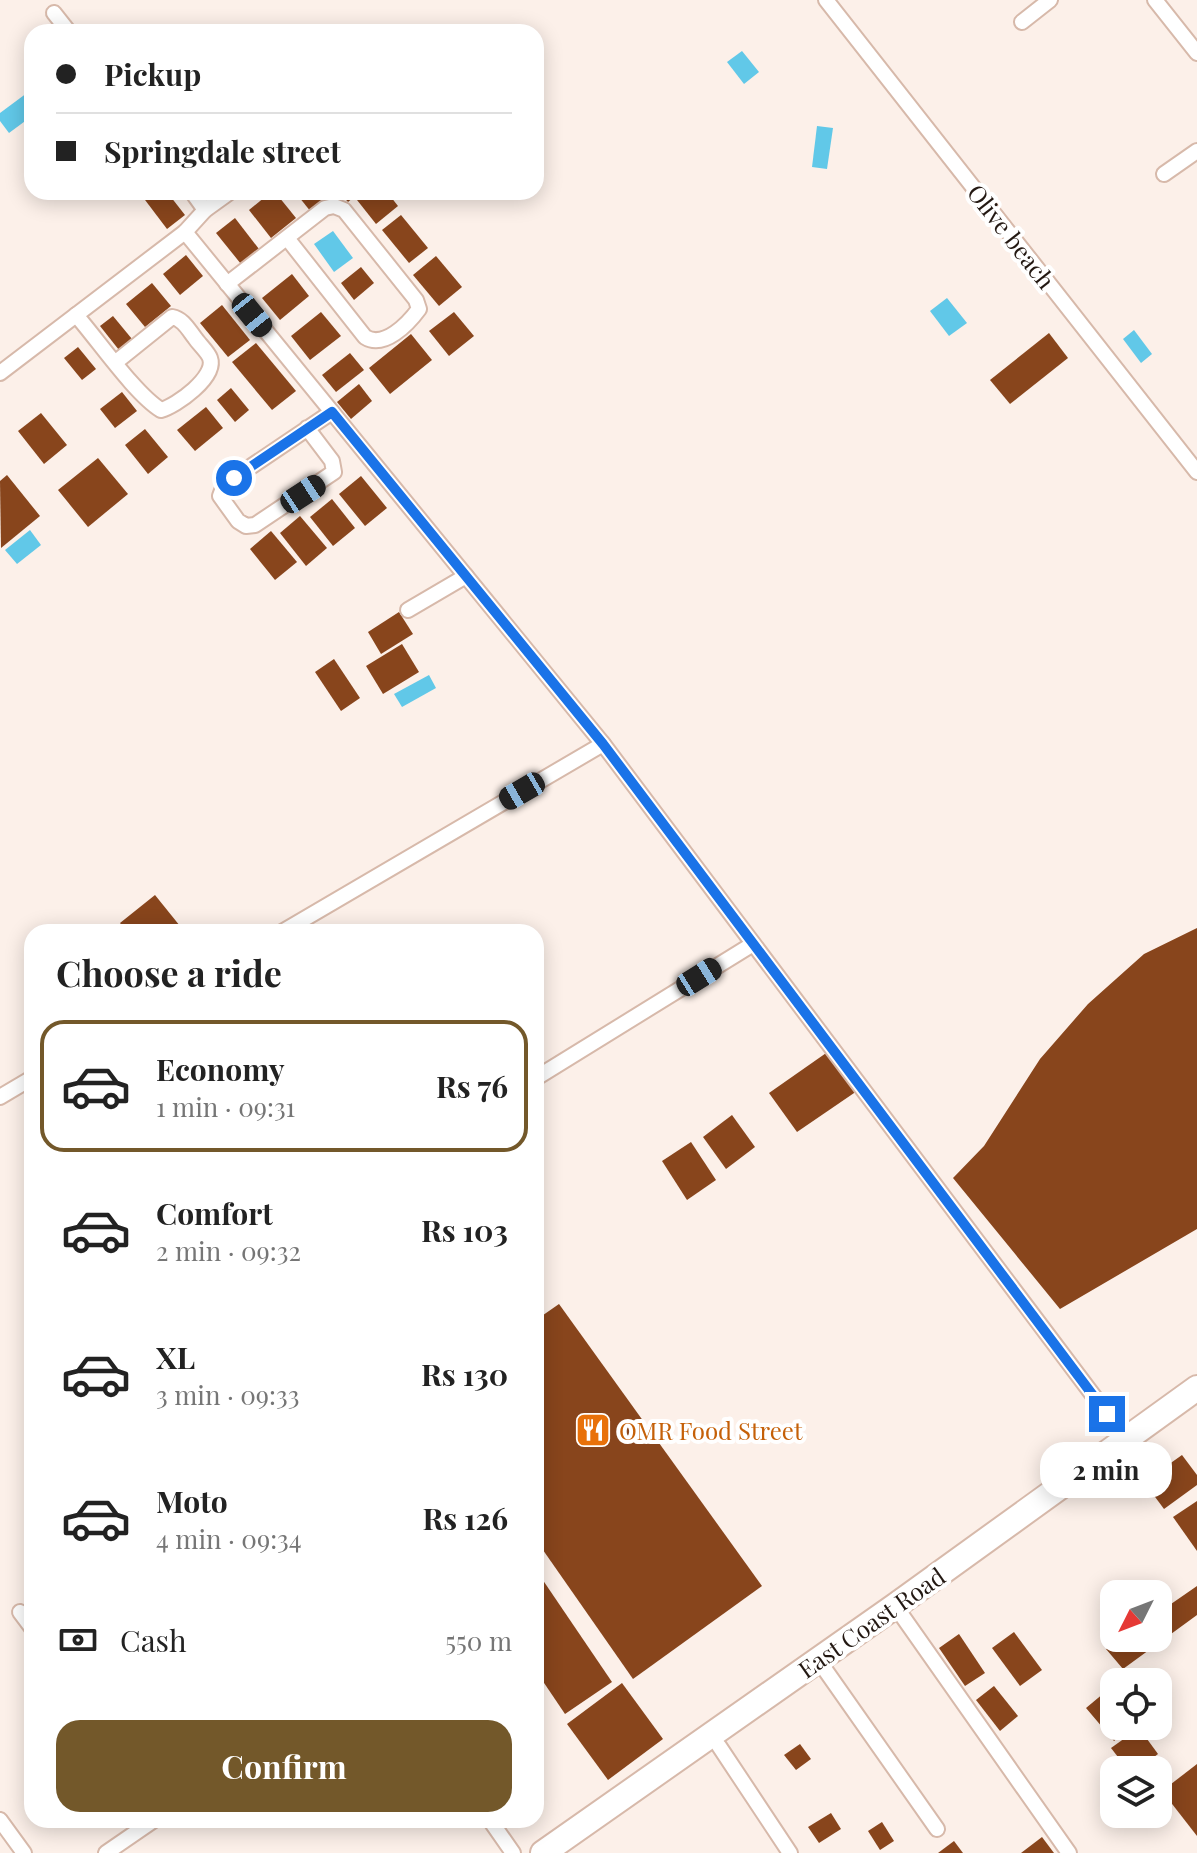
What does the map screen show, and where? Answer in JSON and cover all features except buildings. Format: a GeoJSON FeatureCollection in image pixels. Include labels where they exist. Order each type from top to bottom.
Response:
{"type":"FeatureCollection","features":[{"type":"Feature","properties":{"kind":"main road","name":"East Coast Road"},"geometry":{"type":"LineString","coordinates":[[543,1853],[895,1606],[1197,1388]]}},
{"type":"Feature","properties":{"kind":"main road","name":"East Coast Road"},"geometry":{"type":"LineString","coordinates":[[570,1853],[1197,1405]]}},
{"type":"Feature","properties":{"kind":"street","name":"Olive beach"},"geometry":{"type":"LineString","coordinates":[[826,0],[1197,472]]}},
{"type":"Feature","properties":{"kind":"street"},"geometry":{"type":"LineString","coordinates":[[1022,22],[1050,0]]}},
{"type":"Feature","properties":{"kind":"street"},"geometry":{"type":"LineString","coordinates":[[1155,0],[1197,53]]}},
{"type":"Feature","properties":{"kind":"street"},"geometry":{"type":"LineString","coordinates":[[54,13],[63,24]]}},
{"type":"Feature","properties":{"kind":"street"},"geometry":{"type":"LineString","coordinates":[[1164,174],[1197,151]]}},
{"type":"Feature","properties":{"kind":"street"},"geometry":{"type":"LineString","coordinates":[[198,200],[205,210]]}},
{"type":"Feature","properties":{"kind":"street"},"geometry":{"type":"LineString","coordinates":[[0,373],[185,232],[219,200]]}},
{"type":"Feature","properties":{"kind":"street"},"geometry":{"type":"LineString","coordinates":[[227,284],[325,208],[334,206],[344,210],[416,300],[419,309],[383,341],[373,342],[365,337],[287,238]]}},
{"type":"Feature","properties":{"kind":"street"},"geometry":{"type":"LineString","coordinates":[[185,232],[603,744],[1126,1439]]}},
{"type":"Feature","properties":{"kind":"street"},"geometry":{"type":"LineString","coordinates":[[76,315],[152,405],[161,410],[171,407],[206,378],[211,369],[210,359],[182,321],[172,317],[116,362]]}},
{"type":"Feature","properties":{"kind":"street"},"geometry":{"type":"LineString","coordinates":[[307,428],[332,461],[334,472],[255,525],[246,526],[238,521],[220,496],[223,488],[234,478],[307,428],[332,412]]}},
{"type":"Feature","properties":{"kind":"street"},"geometry":{"type":"LineString","coordinates":[[408,610],[466,576]]}},
{"type":"Feature","properties":{"kind":"street"},"geometry":{"type":"LineString","coordinates":[[296,924],[603,744]]}},
{"type":"Feature","properties":{"kind":"street"},"geometry":{"type":"LineString","coordinates":[[544,1073],[753,944]]}},
{"type":"Feature","properties":{"kind":"street"},"geometry":{"type":"LineString","coordinates":[[0,1097],[24,1083]]}},
{"type":"Feature","properties":{"kind":"street"},"geometry":{"type":"LineString","coordinates":[[20,1612],[24,1617]]}},
{"type":"Feature","properties":{"kind":"street"},"geometry":{"type":"LineString","coordinates":[[903,1617],[1069,1853]]}},
{"type":"Feature","properties":{"kind":"street"},"geometry":{"type":"LineString","coordinates":[[826,1671],[937,1829]]}},
{"type":"Feature","properties":{"kind":"street"},"geometry":{"type":"LineString","coordinates":[[719,1746],[790,1853]]}},
{"type":"Feature","properties":{"kind":"street"},"geometry":{"type":"LineString","coordinates":[[0,1820],[24,1853]]}},
{"type":"Feature","properties":{"kind":"street"},"geometry":{"type":"LineString","coordinates":[[106,1853],[142,1828]]}},
{"type":"Feature","properties":{"kind":"street"},"geometry":{"type":"LineString","coordinates":[[496,1828],[513,1853]]}},
{"type":"Feature","properties":{"kind":"water"},"geometry":{"type":"Polygon","coordinates":[[[742,51],[759,72],[744,84],[727,62],[742,51]]]}},
{"type":"Feature","properties":{"kind":"water"},"geometry":{"type":"Polygon","coordinates":[[[24,95],[24,122],[9,133],[0,121],[0,113],[24,95]]]}},
{"type":"Feature","properties":{"kind":"water"},"geometry":{"type":"Polygon","coordinates":[[[817,126],[833,128],[827,169],[812,167],[817,126]]]}},
{"type":"Feature","properties":{"kind":"water"},"geometry":{"type":"Polygon","coordinates":[[[333,231],[353,258],[334,272],[314,244],[333,231]]]}},
{"type":"Feature","properties":{"kind":"water"},"geometry":{"type":"Polygon","coordinates":[[[947,298],[967,323],[949,336],[930,311],[947,298]]]}},
{"type":"Feature","properties":{"kind":"water"},"geometry":{"type":"Polygon","coordinates":[[[1134,330],[1152,354],[1141,363],[1123,339],[1134,330]]]}},
{"type":"Feature","properties":{"kind":"water"},"geometry":{"type":"Polygon","coordinates":[[[30,530],[41,545],[17,564],[5,550],[30,530]]]}},
{"type":"Feature","properties":{"kind":"water"},"geometry":{"type":"Polygon","coordinates":[[[429,675],[436,688],[402,707],[394,694],[429,675]]]}},
{"type":"Feature","properties":{"kind":"place","name":"OMR Food Street"},"geometry":{"type":"Point","coordinates":[593,1430]}},
{"type":"Feature","properties":{"kind":"route"},"geometry":{"type":"LineString","coordinates":[[234,478],[332,412],[603,744],[1107,1414]]}}]}
